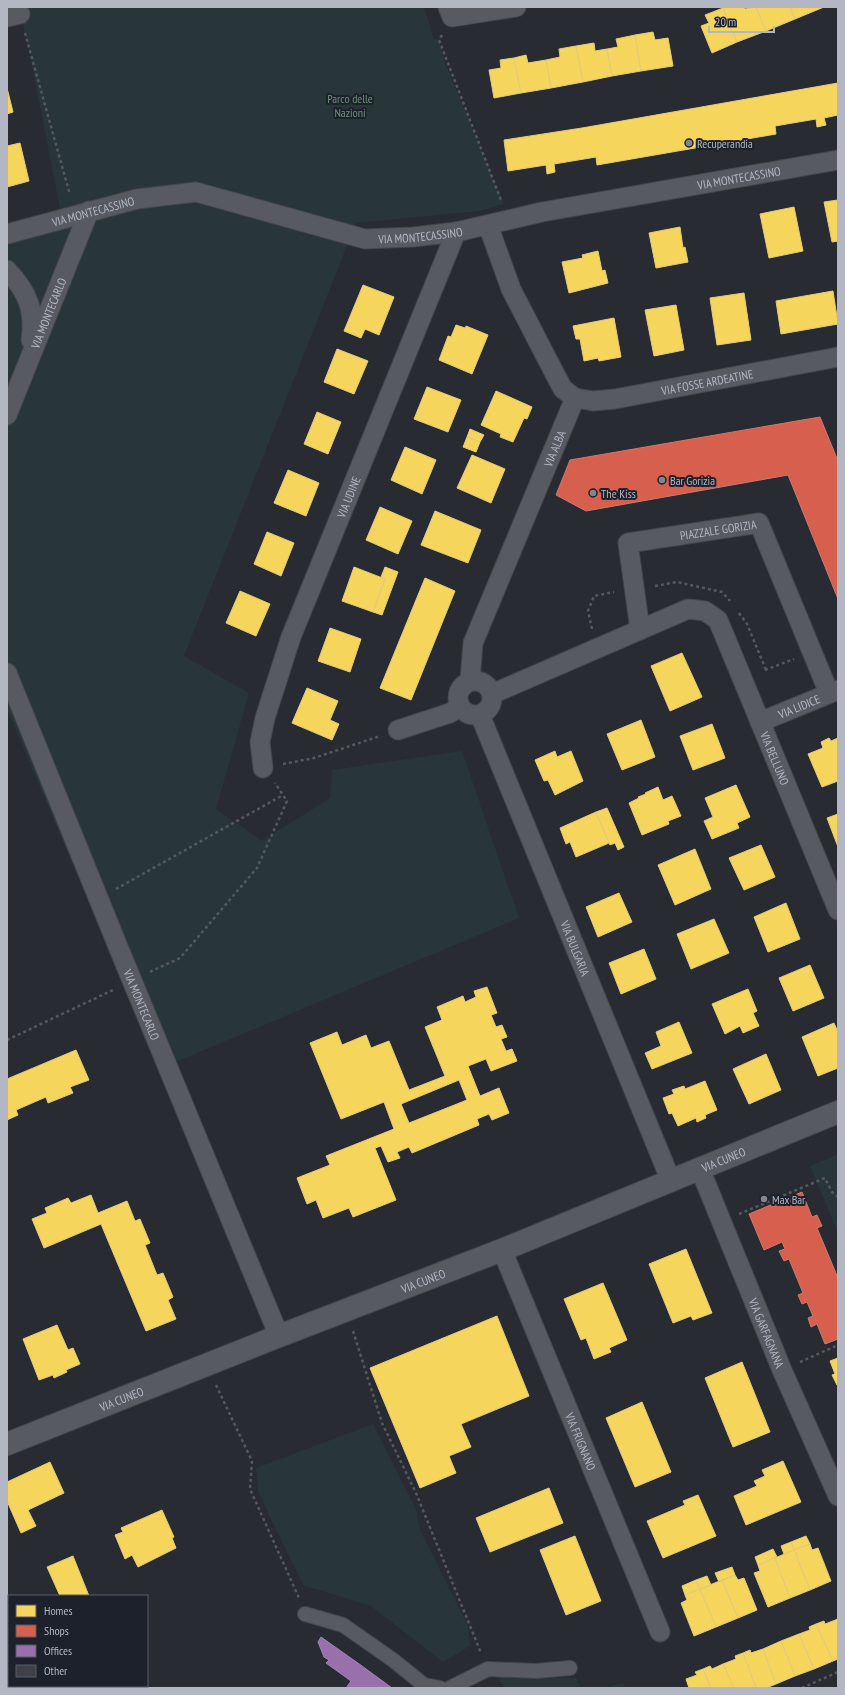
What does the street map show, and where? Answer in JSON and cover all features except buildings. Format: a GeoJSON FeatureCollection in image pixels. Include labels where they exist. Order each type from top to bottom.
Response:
{"type":"FeatureCollection","features":[{"type":"Feature","properties":{"kind":"street"},"geometry":{"type":"LineString","coordinates":[[450,12],[516,7]]}},
{"type":"Feature","properties":{"kind":"street","name":"VIA MONTECASSINO"},"geometry":{"type":"LineString","coordinates":[[7,234],[137,199],[196,192],[365,239],[413,237],[456,232],[542,212],[838,160]]}},
{"type":"Feature","properties":{"kind":"street","name":"VIA MONTECARLO"},"geometry":{"type":"LineString","coordinates":[[7,415],[28,363],[82,213]]}},
{"type":"Feature","properties":{"kind":"street"},"geometry":{"type":"LineString","coordinates":[[488,225],[515,295],[556,378],[564,389],[575,398]]}},
{"type":"Feature","properties":{"kind":"street","name":"VIA UDINE"},"geometry":{"type":"LineString","coordinates":[[263,768],[260,742],[264,718],[291,637],[456,232]]}},
{"type":"Feature","properties":{"kind":"street"},"geometry":{"type":"LineString","coordinates":[[7,270],[20,283],[30,305],[33,317],[28,363]]}},
{"type":"Feature","properties":{"kind":"street","name":"VIA FOSSE ARDEATINE"},"geometry":{"type":"LineString","coordinates":[[575,398],[593,401],[615,399],[838,357]]}},
{"type":"Feature","properties":{"kind":"street","name":"VIA ALBA"},"geometry":{"type":"LineString","coordinates":[[470,682],[473,643],[575,398]]}},
{"type":"Feature","properties":{"kind":"street","name":"PIAZZALE GORIZIA"},"geometry":{"type":"LineString","coordinates":[[640,630],[628,543],[759,523],[812,652],[833,692]]}},
{"type":"Feature","properties":{"kind":"street","name":"VIA BELLUNO"},"geometry":{"type":"LineString","coordinates":[[640,630],[688,609],[705,611],[718,620],[836,902]]}},
{"type":"Feature","properties":{"kind":"street"},"geometry":{"type":"LineString","coordinates":[[492,694],[640,630]]}},
{"type":"Feature","properties":{"kind":"street","name":"VIA MONTECARLO"},"geometry":{"type":"LineString","coordinates":[[7,673],[98,899],[279,1336]]}},
{"type":"Feature","properties":{"kind":"street"},"geometry":{"type":"LineString","coordinates":[[470,682],[481,682],[487,685],[492,694],[492,704],[485,713],[480,715],[469,714],[460,707],[458,701],[460,689],[470,682]]}},
{"type":"Feature","properties":{"kind":"street","name":"VIA LIDICE"},"geometry":{"type":"LineString","coordinates":[[760,722],[833,692]]}},
{"type":"Feature","properties":{"kind":"street"},"geometry":{"type":"LineString","coordinates":[[398,730],[450,713],[460,707]]}},
{"type":"Feature","properties":{"kind":"street","name":"VIA BULGARIA"},"geometry":{"type":"LineString","coordinates":[[480,715],[671,1181]]}},
{"type":"Feature","properties":{"kind":"street","name":"VIA CUNEO"},"geometry":{"type":"LineString","coordinates":[[7,1444],[279,1336],[502,1250],[838,1112]]}},
{"type":"Feature","properties":{"kind":"street","name":"VIA GARFAGNANA"},"geometry":{"type":"LineString","coordinates":[[700,1169],[782,1370],[838,1496]]}},
{"type":"Feature","properties":{"kind":"street","name":"VIA FRIGNANO"},"geometry":{"type":"LineString","coordinates":[[502,1250],[660,1632]]}},
{"type":"Feature","properties":{"kind":"street"},"geometry":{"type":"LineString","coordinates":[[305,1614],[343,1625],[393,1660],[424,1685],[440,1688]]}},
{"type":"Feature","properties":{"kind":"street"},"geometry":{"type":"LineString","coordinates":[[450,1688],[488,1669],[536,1671],[570,1668]]}},
{"type":"Feature","properties":{"kind":"path"},"geometry":{"type":"LineString","coordinates":[[450,12],[440,40],[508,220]]}},
{"type":"Feature","properties":{"kind":"path"},"geometry":{"type":"LineString","coordinates":[[13,16],[82,213]]}},
{"type":"Feature","properties":{"kind":"path"},"geometry":{"type":"LineString","coordinates":[[742,679],[812,652]]}},
{"type":"Feature","properties":{"kind":"path"},"geometry":{"type":"LineString","coordinates":[[263,768],[314,758],[398,730]]}},
{"type":"Feature","properties":{"kind":"path"},"geometry":{"type":"LineString","coordinates":[[7,1040],[180,958],[257,868],[287,801],[283,795],[98,899]]}},
{"type":"Feature","properties":{"kind":"path"},"geometry":{"type":"LineString","coordinates":[[721,1221],[825,1178],[832,1192],[838,1196]]}},
{"type":"Feature","properties":{"kind":"path"},"geometry":{"type":"LineString","coordinates":[[346,1310],[382,1423],[416,1493],[488,1669]]}},
{"type":"Feature","properties":{"kind":"path"},"geometry":{"type":"LineString","coordinates":[[782,1370],[838,1345]]}},
{"type":"Feature","properties":{"kind":"path"},"geometry":{"type":"LineString","coordinates":[[213,1379],[252,1461],[250,1489],[305,1614]]}},
{"type":"Feature","properties":{"kind":"path"},"geometry":{"type":"LineString","coordinates":[[802,1688],[838,1672]]}},
{"type":"Feature","properties":{"kind":"green space","name":"Parco delle Nazioni"},"geometry":{"type":"Polygon","coordinates":[[[19,7],[424,7],[434,39],[439,40],[445,63],[504,204],[479,211],[356,223],[184,656],[249,693],[216,809],[262,841],[330,798],[332,770],[462,751],[519,918],[159,1069],[7,709],[7,228],[61,214],[30,55],[19,7]]]}},
{"type":"Feature","properties":{"kind":"green space"},"geometry":{"type":"Polygon","coordinates":[[[838,1154],[838,1233],[810,1166],[838,1154]]]}},
{"type":"Feature","properties":{"kind":"green space"},"geometry":{"type":"Polygon","coordinates":[[[373,1424],[416,1509],[420,1530],[468,1626],[470,1646],[443,1662],[371,1606],[303,1585],[258,1492],[256,1468],[373,1424]]]}},
{"type":"Feature","properties":{"kind":"green space"},"geometry":{"type":"Polygon","coordinates":[[[494,1669],[536,1678],[576,1678],[581,1688],[504,1688],[494,1669]]]}},
{"type":"Feature","properties":{"kind":"green space"},"geometry":{"type":"Polygon","coordinates":[[[623,1682],[626,1688],[607,1688],[623,1682]]]}},
{"type":"Feature","properties":{"kind":"place","name":"Recuperandia"},"geometry":{"type":"Point","coordinates":[689,143]}},
{"type":"Feature","properties":{"kind":"place","name":"Bar Gorizia"},"geometry":{"type":"Point","coordinates":[662,480]}},
{"type":"Feature","properties":{"kind":"place","name":"The Kiss"},"geometry":{"type":"Point","coordinates":[593,493]}},
{"type":"Feature","properties":{"kind":"place","name":"Max Bar"},"geometry":{"type":"Point","coordinates":[764,1199]}}]}
